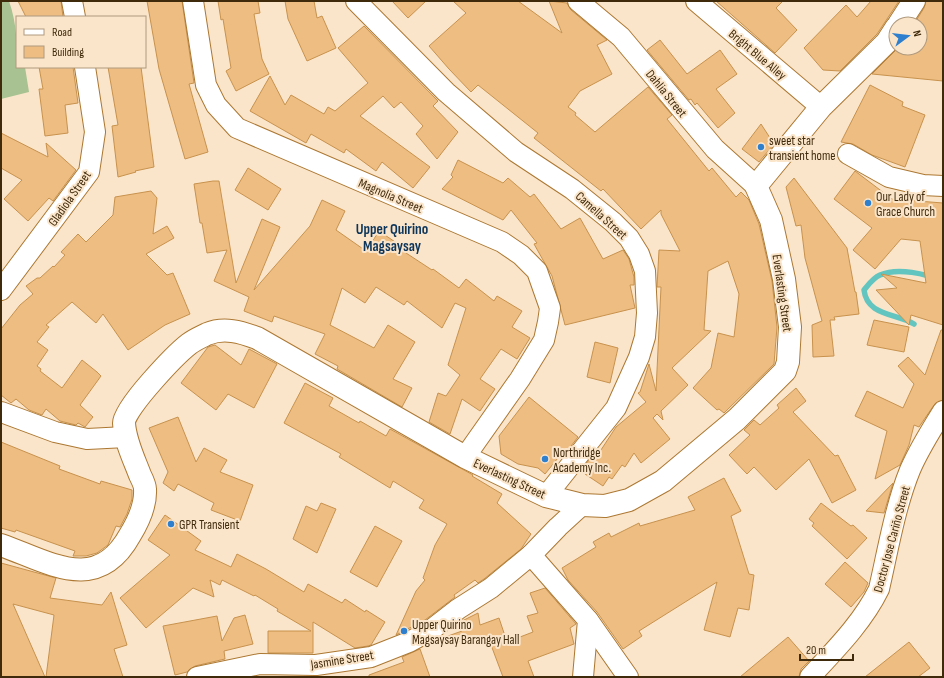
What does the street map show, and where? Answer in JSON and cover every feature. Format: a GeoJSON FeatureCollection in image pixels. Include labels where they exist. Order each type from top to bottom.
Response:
{"type":"FeatureCollection","features":[{"type":"Feature","properties":{"kind":"street"},"geometry":{"type":"LineString","coordinates":[[72,1],[75,16]]}},
{"type":"Feature","properties":{"kind":"street","name":"Magnolia Street"},"geometry":{"type":"LineString","coordinates":[[193,1],[206,85],[216,105],[237,128],[502,242],[521,255],[537,272],[550,308],[544,340],[520,379],[465,456]]}},
{"type":"Feature","properties":{"kind":"street","name":"Camella Street"},"geometry":{"type":"LineString","coordinates":[[356,1],[446,92],[516,152],[572,189],[613,222],[629,238],[639,254],[645,272],[647,313],[645,337],[639,357],[616,408],[546,496]]}},
{"type":"Feature","properties":{"kind":"street","name":"Dahlia Street"},"geometry":{"type":"LineString","coordinates":[[578,1],[621,36],[715,149],[756,186]]}},
{"type":"Feature","properties":{"kind":"street","name":"Bright Blue Alley"},"geometry":{"type":"LineString","coordinates":[[696,1],[821,106]]}},
{"type":"Feature","properties":{"kind":"street"},"geometry":{"type":"LineString","coordinates":[[904,16],[914,1]]}},
{"type":"Feature","properties":{"kind":"street"},"geometry":{"type":"LineString","coordinates":[[756,186],[821,106],[888,40]]}},
{"type":"Feature","properties":{"kind":"street","name":"Gladiola Street"},"geometry":{"type":"LineString","coordinates":[[1,290],[89,172],[95,132],[85,68]]}},
{"type":"Feature","properties":{"kind":"street"},"geometry":{"type":"LineString","coordinates":[[848,154],[888,177],[923,185],[943,186]]}},
{"type":"Feature","properties":{"kind":"street","name":"Everlasting Street"},"geometry":{"type":"LineString","coordinates":[[1,545],[63,569],[82,570],[94,568],[109,561],[128,540],[138,522],[145,489],[126,437],[124,421],[130,409],[163,368],[189,344],[208,334],[223,330],[238,331],[257,338],[465,456],[546,496],[582,505],[605,506],[629,500],[663,481],[737,419],[785,371],[788,362],[790,327],[784,279],[771,220],[756,186]]}},
{"type":"Feature","properties":{"kind":"street","name":"Doctor Jose Cariño Street"},"geometry":{"type":"LineString","coordinates":[[810,677],[860,618],[879,589],[898,511],[910,470],[929,432],[943,411]]}},
{"type":"Feature","properties":{"kind":"street"},"geometry":{"type":"LineString","coordinates":[[1,412],[54,432],[87,439],[126,437]]}},
{"type":"Feature","properties":{"kind":"street","name":"Jasmine Street"},"geometry":{"type":"LineString","coordinates":[[197,677],[260,664],[316,665],[371,657],[409,642],[431,630],[458,609],[491,588],[531,555],[582,505]]}},
{"type":"Feature","properties":{"kind":"street"},"geometry":{"type":"LineString","coordinates":[[531,555],[588,620],[628,677]]}},
{"type":"Feature","properties":{"kind":"street"},"geometry":{"type":"LineString","coordinates":[[583,677],[588,620]]}},
{"type":"Feature","properties":{"kind":"green space"},"geometry":{"type":"Polygon","coordinates":[[[1,1],[9,1],[14,18],[16,34],[16,68],[25,68],[29,92],[1,99],[1,1]]]}},
{"type":"Feature","properties":{"kind":"building"},"geometry":{"type":"Polygon","coordinates":[[[18,1],[61,1],[63,16],[26,16],[18,1]]]}},
{"type":"Feature","properties":{"kind":"building"},"geometry":{"type":"Polygon","coordinates":[[[147,1],[182,1],[194,83],[189,84],[208,152],[185,159],[159,69],[147,1]]]}},
{"type":"Feature","properties":{"kind":"building"},"geometry":{"type":"Polygon","coordinates":[[[218,1],[258,1],[260,13],[254,14],[262,59],[269,74],[236,91],[226,71],[231,68],[223,19],[221,20],[218,1]]]}},
{"type":"Feature","properties":{"kind":"building"},"geometry":{"type":"Polygon","coordinates":[[[285,1],[314,1],[317,18],[322,16],[336,48],[307,61],[288,19],[285,1]]]}},
{"type":"Feature","properties":{"kind":"building"},"geometry":{"type":"Polygon","coordinates":[[[392,1],[426,1],[408,18],[392,1]]]}},
{"type":"Feature","properties":{"kind":"building"},"geometry":{"type":"Polygon","coordinates":[[[453,1],[518,1],[562,33],[549,1],[567,3],[571,10],[607,40],[597,45],[612,74],[580,91],[568,107],[595,132],[648,87],[672,115],[667,119],[709,171],[712,168],[736,197],[741,192],[749,200],[759,224],[772,281],[777,327],[774,364],[724,413],[719,409],[717,410],[693,388],[711,368],[718,333],[734,337],[739,294],[728,261],[708,271],[704,330],[711,331],[672,368],[688,385],[661,411],[663,420],[657,414],[653,418],[670,439],[641,463],[634,453],[625,467],[622,465],[612,479],[609,477],[603,486],[585,474],[586,472],[582,469],[596,451],[599,453],[616,427],[646,402],[638,393],[640,392],[649,364],[656,391],[661,287],[657,287],[659,250],[680,251],[661,214],[661,210],[641,229],[603,189],[601,191],[534,138],[538,133],[478,85],[471,92],[449,69],[429,46],[466,13],[453,1]]]}},
{"type":"Feature","properties":{"kind":"building"},"geometry":{"type":"Polygon","coordinates":[[[716,1],[783,1],[776,8],[797,30],[775,53],[716,1]]]}},
{"type":"Feature","properties":{"kind":"building"},"geometry":{"type":"Polygon","coordinates":[[[871,1],[899,1],[877,34],[840,71],[823,70],[804,48],[846,5],[857,17],[871,1]]]}},
{"type":"Feature","properties":{"kind":"building"},"geometry":{"type":"Polygon","coordinates":[[[926,1],[943,1],[943,81],[872,74],[890,56],[928,56],[928,16],[919,16],[926,1]]]}},
{"type":"Feature","properties":{"kind":"building"},"geometry":{"type":"Polygon","coordinates":[[[364,26],[438,101],[433,106],[458,132],[437,159],[416,134],[423,126],[401,102],[394,108],[383,96],[360,116],[430,167],[413,188],[382,162],[376,171],[346,149],[344,153],[311,134],[306,143],[250,111],[270,76],[285,105],[291,95],[324,114],[328,107],[335,111],[368,83],[338,48],[364,26]]]}},
{"type":"Feature","properties":{"kind":"building"},"geometry":{"type":"Polygon","coordinates":[[[660,40],[687,74],[720,50],[737,74],[716,89],[735,113],[718,128],[697,103],[695,105],[691,99],[689,100],[647,50],[660,40]]]}},
{"type":"Feature","properties":{"kind":"building"},"geometry":{"type":"Polygon","coordinates":[[[39,68],[73,68],[78,103],[65,105],[68,133],[45,136],[39,89],[43,89],[39,68]]]}},
{"type":"Feature","properties":{"kind":"building"},"geometry":{"type":"Polygon","coordinates":[[[108,68],[141,68],[154,167],[135,171],[136,172],[118,177],[112,126],[118,125],[108,68]]]}},
{"type":"Feature","properties":{"kind":"building"},"geometry":{"type":"Polygon","coordinates":[[[870,85],[903,102],[902,106],[925,115],[905,167],[872,155],[853,144],[841,142],[870,85]]]}},
{"type":"Feature","properties":{"kind":"building"},"geometry":{"type":"Polygon","coordinates":[[[761,124],[774,144],[759,162],[742,149],[761,124]]]}},
{"type":"Feature","properties":{"kind":"building"},"geometry":{"type":"Polygon","coordinates":[[[1,133],[48,157],[46,143],[76,170],[53,201],[49,198],[28,221],[4,199],[22,180],[1,168],[1,133]]]}},
{"type":"Feature","properties":{"kind":"building"},"geometry":{"type":"Polygon","coordinates":[[[458,160],[503,183],[508,178],[530,197],[534,194],[561,229],[580,218],[603,259],[623,250],[629,259],[634,277],[634,285],[630,285],[635,308],[565,325],[552,276],[534,244],[537,243],[511,210],[503,220],[442,189],[453,177],[451,175],[458,160]]]}},
{"type":"Feature","properties":{"kind":"building"},"geometry":{"type":"Polygon","coordinates":[[[248,168],[281,189],[268,210],[235,190],[248,168]]]}},
{"type":"Feature","properties":{"kind":"building"},"geometry":{"type":"Polygon","coordinates":[[[855,171],[892,199],[943,203],[943,325],[911,315],[909,325],[876,290],[897,288],[881,274],[926,283],[920,241],[901,239],[875,269],[853,250],[872,228],[834,199],[855,171]]]}},
{"type":"Feature","properties":{"kind":"building"},"geometry":{"type":"Polygon","coordinates":[[[794,178],[847,248],[859,314],[834,317],[835,320],[830,320],[834,356],[813,357],[812,325],[822,321],[805,258],[801,225],[796,226],[786,187],[794,178]]]}},
{"type":"Feature","properties":{"kind":"building"},"geometry":{"type":"Polygon","coordinates":[[[219,181],[236,283],[262,219],[280,227],[254,290],[310,226],[322,200],[345,211],[336,230],[366,251],[379,231],[404,248],[403,251],[432,270],[433,269],[459,288],[466,279],[494,301],[497,296],[522,311],[512,327],[530,338],[517,359],[501,349],[480,379],[495,389],[480,411],[462,399],[450,434],[429,422],[438,393],[446,396],[460,375],[448,365],[466,308],[455,303],[442,328],[407,301],[404,305],[376,287],[365,303],[342,288],[330,325],[374,348],[388,325],[415,342],[393,379],[412,388],[402,407],[337,369],[338,366],[315,354],[325,334],[274,316],[272,322],[244,311],[249,297],[214,281],[227,250],[207,253],[202,223],[200,223],[194,184],[219,181]]]}},
{"type":"Feature","properties":{"kind":"building"},"geometry":{"type":"Polygon","coordinates":[[[151,191],[157,198],[153,234],[167,226],[174,238],[146,254],[167,275],[173,273],[190,314],[165,325],[128,350],[103,314],[96,323],[72,302],[46,325],[49,327],[37,342],[48,350],[37,366],[41,369],[40,371],[62,388],[82,360],[97,372],[101,376],[80,405],[93,417],[85,427],[78,423],[76,425],[60,421],[46,409],[42,415],[29,410],[16,399],[11,403],[1,395],[1,329],[20,305],[33,294],[26,286],[37,278],[40,278],[53,266],[54,267],[65,255],[61,252],[78,234],[86,242],[113,215],[115,197],[151,191]]]}},
{"type":"Feature","properties":{"kind":"building"},"geometry":{"type":"Polygon","coordinates":[[[874,320],[909,327],[904,352],[867,345],[874,320]]]}},
{"type":"Feature","properties":{"kind":"building"},"geometry":{"type":"Polygon","coordinates":[[[941,330],[943,330],[943,400],[934,405],[919,427],[914,425],[909,445],[900,465],[875,479],[887,431],[855,416],[867,391],[903,408],[914,384],[898,366],[908,357],[925,375],[941,330]]]}},
{"type":"Feature","properties":{"kind":"building"},"geometry":{"type":"Polygon","coordinates":[[[595,342],[618,348],[610,383],[587,377],[595,342]]]}},
{"type":"Feature","properties":{"kind":"building"},"geometry":{"type":"Polygon","coordinates":[[[215,345],[241,365],[249,349],[277,364],[254,408],[228,394],[216,410],[181,383],[208,347],[215,345]]]}},
{"type":"Feature","properties":{"kind":"building"},"geometry":{"type":"Polygon","coordinates":[[[305,383],[333,398],[329,406],[359,423],[360,421],[386,436],[390,429],[473,475],[472,476],[502,494],[497,503],[531,534],[521,549],[484,579],[478,583],[475,580],[454,595],[455,597],[425,620],[396,635],[416,591],[425,580],[423,578],[435,545],[447,524],[419,508],[424,500],[393,481],[390,488],[339,457],[341,454],[284,423],[305,383]]]}},
{"type":"Feature","properties":{"kind":"building"},"geometry":{"type":"Polygon","coordinates":[[[796,388],[806,401],[793,412],[835,456],[838,455],[856,490],[832,503],[809,459],[776,490],[754,467],[747,474],[729,455],[750,435],[744,430],[754,420],[760,425],[779,408],[777,405],[796,388]]]}},
{"type":"Feature","properties":{"kind":"building"},"geometry":{"type":"Polygon","coordinates":[[[529,397],[578,437],[564,455],[562,453],[545,474],[538,468],[518,464],[501,454],[499,436],[529,397]]]}},
{"type":"Feature","properties":{"kind":"building"},"geometry":{"type":"Polygon","coordinates":[[[178,417],[196,462],[204,448],[227,460],[220,472],[253,485],[240,521],[211,510],[214,503],[178,484],[174,491],[163,483],[168,472],[149,428],[178,417]]]}},
{"type":"Feature","properties":{"kind":"building"},"geometry":{"type":"Polygon","coordinates":[[[1,442],[60,466],[59,469],[100,484],[101,481],[132,490],[132,499],[127,514],[120,527],[116,526],[108,545],[97,553],[86,556],[73,556],[75,551],[16,530],[15,532],[1,528],[1,442]]]}},
{"type":"Feature","properties":{"kind":"building"},"geometry":{"type":"Polygon","coordinates":[[[724,478],[741,511],[731,516],[749,574],[754,575],[749,610],[738,608],[730,637],[704,630],[717,582],[639,631],[642,636],[623,649],[597,612],[568,580],[562,568],[596,547],[593,542],[609,533],[611,537],[639,523],[640,526],[695,510],[688,497],[724,478]]]}},
{"type":"Feature","properties":{"kind":"building"},"geometry":{"type":"Polygon","coordinates":[[[893,483],[884,513],[866,511],[893,483]]]}},
{"type":"Feature","properties":{"kind":"building"},"geometry":{"type":"Polygon","coordinates":[[[321,503],[336,509],[317,553],[293,539],[306,506],[317,511],[321,503]]]}},
{"type":"Feature","properties":{"kind":"building"},"geometry":{"type":"Polygon","coordinates":[[[821,503],[851,526],[853,525],[867,538],[847,559],[812,526],[814,523],[809,519],[821,503]]]}},
{"type":"Feature","properties":{"kind":"building"},"geometry":{"type":"Polygon","coordinates":[[[165,515],[201,541],[195,550],[231,567],[237,554],[266,569],[304,592],[308,584],[342,603],[345,599],[365,612],[366,610],[385,622],[371,645],[368,646],[355,648],[313,622],[313,653],[268,653],[268,631],[311,631],[277,611],[278,609],[255,595],[254,596],[222,580],[220,585],[210,580],[214,597],[193,588],[146,628],[120,598],[170,555],[148,540],[165,515]]]}},
{"type":"Feature","properties":{"kind":"building"},"geometry":{"type":"Polygon","coordinates":[[[375,526],[402,541],[377,587],[350,572],[375,526]]]}},
{"type":"Feature","properties":{"kind":"building"},"geometry":{"type":"Polygon","coordinates":[[[845,562],[868,583],[864,592],[851,607],[825,584],[845,562]]]}},
{"type":"Feature","properties":{"kind":"building"},"geometry":{"type":"Polygon","coordinates":[[[1,563],[56,578],[50,598],[102,605],[111,592],[127,645],[114,649],[123,677],[46,677],[54,615],[13,604],[45,677],[1,677],[1,563]]]}},
{"type":"Feature","properties":{"kind":"building"},"geometry":{"type":"Polygon","coordinates":[[[545,588],[576,624],[570,628],[574,644],[528,661],[534,677],[503,677],[488,637],[450,643],[448,636],[462,631],[460,622],[478,613],[480,625],[499,618],[507,642],[533,632],[527,616],[538,613],[530,593],[545,588]]]}},
{"type":"Feature","properties":{"kind":"building"},"geometry":{"type":"Polygon","coordinates":[[[245,615],[253,644],[224,651],[225,659],[195,666],[187,672],[175,675],[163,626],[217,616],[222,641],[234,618],[245,615]]]}},
{"type":"Feature","properties":{"kind":"building"},"geometry":{"type":"Polygon","coordinates":[[[788,637],[809,661],[801,669],[799,677],[740,677],[788,637]]]}},
{"type":"Feature","properties":{"kind":"building"},"geometry":{"type":"Polygon","coordinates":[[[909,642],[930,668],[918,677],[865,677],[909,642]]]}},
{"type":"Feature","properties":{"kind":"building"},"geometry":{"type":"Polygon","coordinates":[[[420,649],[430,677],[369,677],[369,675],[404,662],[402,657],[420,649]]]}},
{"type":"Feature","properties":{"kind":"waterway"},"geometry":{"type":"LineString","coordinates":[[914,324],[876,309],[866,298],[864,290],[871,281],[878,276],[895,272],[912,272],[943,281]]}},
{"type":"Feature","properties":{"kind":"place","name":"sweet star transient home"},"geometry":{"type":"Point","coordinates":[761,147]}},
{"type":"Feature","properties":{"kind":"place","name":"Our Lady of Grace Church"},"geometry":{"type":"Point","coordinates":[868,203]}},
{"type":"Feature","properties":{"kind":"place","name":"Northridge Academy Inc."},"geometry":{"type":"Point","coordinates":[545,459]}},
{"type":"Feature","properties":{"kind":"place","name":"GPR Transient"},"geometry":{"type":"Point","coordinates":[171,524]}},
{"type":"Feature","properties":{"kind":"place","name":"Upper Quirino Magsaysay Barangay Hall"},"geometry":{"type":"Point","coordinates":[404,631]}},
{"type":"Feature","properties":{"kind":"district","name":"Upper Quirino Magsaysay"},"geometry":{"type":"Point","coordinates":[392,238]}}]}
